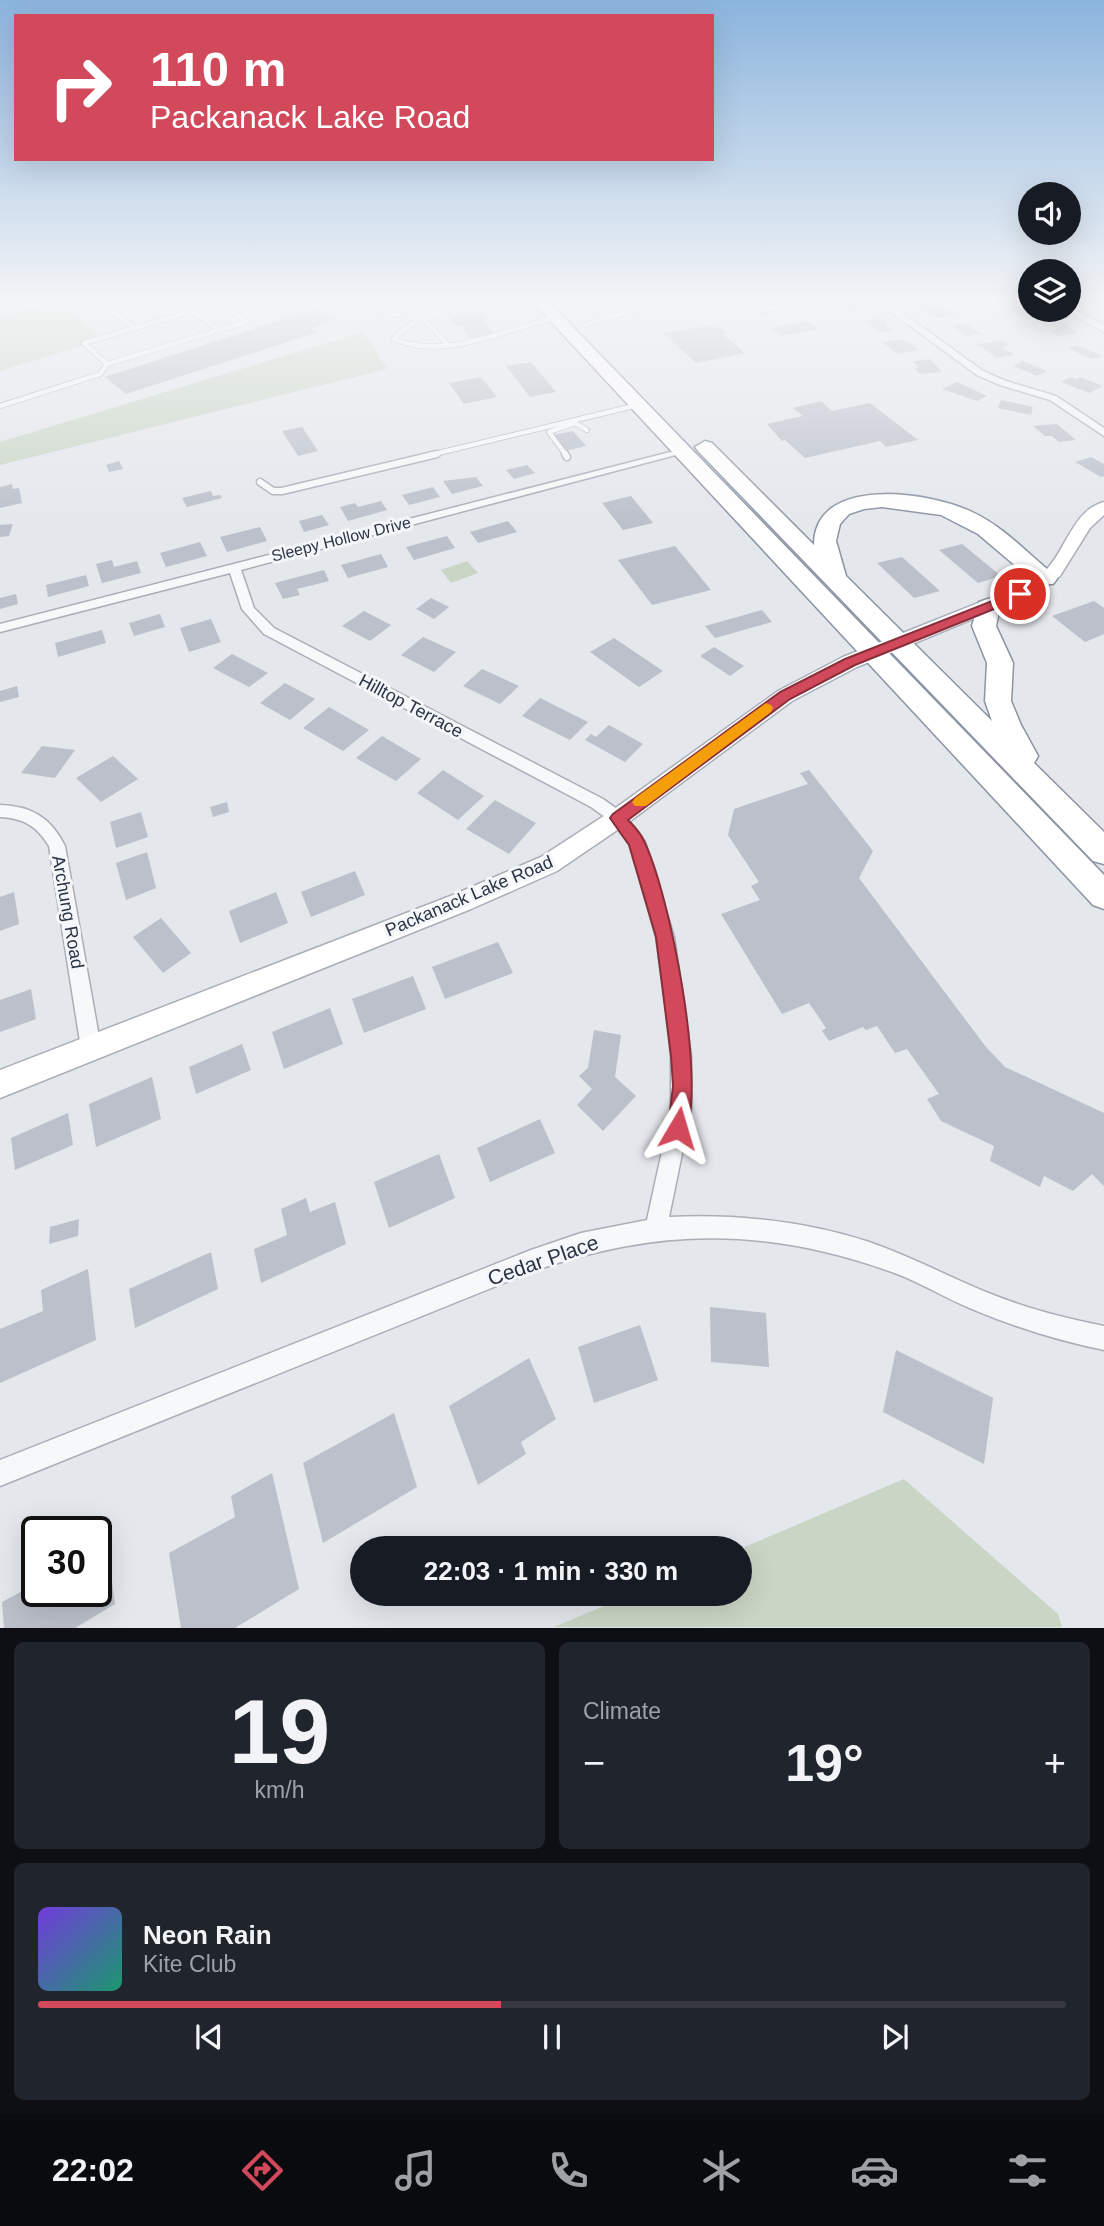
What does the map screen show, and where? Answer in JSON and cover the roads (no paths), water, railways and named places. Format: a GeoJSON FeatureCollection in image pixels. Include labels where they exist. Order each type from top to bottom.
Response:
{"type":"FeatureCollection","features":[{"type":"Feature","properties":{"kind":"highway"},"geometry":{"type":"LineString","coordinates":[[613,375],[682,452],[885,648],[1055,803],[1104,852]]}},
{"type":"Feature","properties":{"kind":"highway"},"geometry":{"type":"LineString","coordinates":[[634,375],[835,578],[885,648],[1104,896]]}},
{"type":"Feature","properties":{"kind":"highway"},"geometry":{"type":"LineString","coordinates":[[835,578],[825,541],[832,520],[852,506],[874,500],[898,499],[933,504],[967,517],[1045,579]]}},
{"type":"Feature","properties":{"kind":"highway"},"geometry":{"type":"LineString","coordinates":[[988,607],[984,625],[1000,663],[998,701],[1014,741],[1055,803]]}},
{"type":"Feature","properties":{"kind":"street"},"geometry":{"type":"LineString","coordinates":[[985,375],[1053,398],[1104,433]]}},
{"type":"Feature","properties":{"kind":"street","name":"Sleepy Hollow Drive"},"geometry":{"type":"LineString","coordinates":[[0,628],[682,452]]}},
{"type":"Feature","properties":{"kind":"street","name":"Packanack Lake Road"},"geometry":{"type":"LineString","coordinates":[[0,1084],[549,864],[618,818],[762,711],[829,672],[1020,594],[1045,579],[1062,561],[1083,525],[1104,507]]}},
{"type":"Feature","properties":{"kind":"street","name":"Hilltop Terrace"},"geometry":{"type":"LineString","coordinates":[[234,567],[248,609],[268,631],[597,803],[618,818]]}},
{"type":"Feature","properties":{"kind":"street","name":"Archung Road"},"geometry":{"type":"LineString","coordinates":[[0,811],[27,814],[40,821],[57,846],[91,1048]]}},
{"type":"Feature","properties":{"kind":"street"},"geometry":{"type":"LineString","coordinates":[[618,818],[637,842],[655,897],[665,937],[681,1056],[681,1110],[656,1230]]}},
{"type":"Feature","properties":{"kind":"street","name":"Cedar Place"},"geometry":{"type":"LineString","coordinates":[[0,1473],[531,1261],[583,1243],[656,1230],[740,1228],[795,1234],[855,1248],[904,1266],[980,1301],[1068,1331],[1104,1338]]}},
{"type":"Feature","properties":{"kind":"lane"},"geometry":{"type":"LineString","coordinates":[[0,406],[97,375]]}},
{"type":"Feature","properties":{"kind":"lane"},"geometry":{"type":"LineString","coordinates":[[260,482],[273,491],[282,491],[638,405]]}},
{"type":"Feature","properties":{"kind":"lane"},"geometry":{"type":"LineString","coordinates":[[567,457],[549,432],[575,423],[587,430]]}}]}
